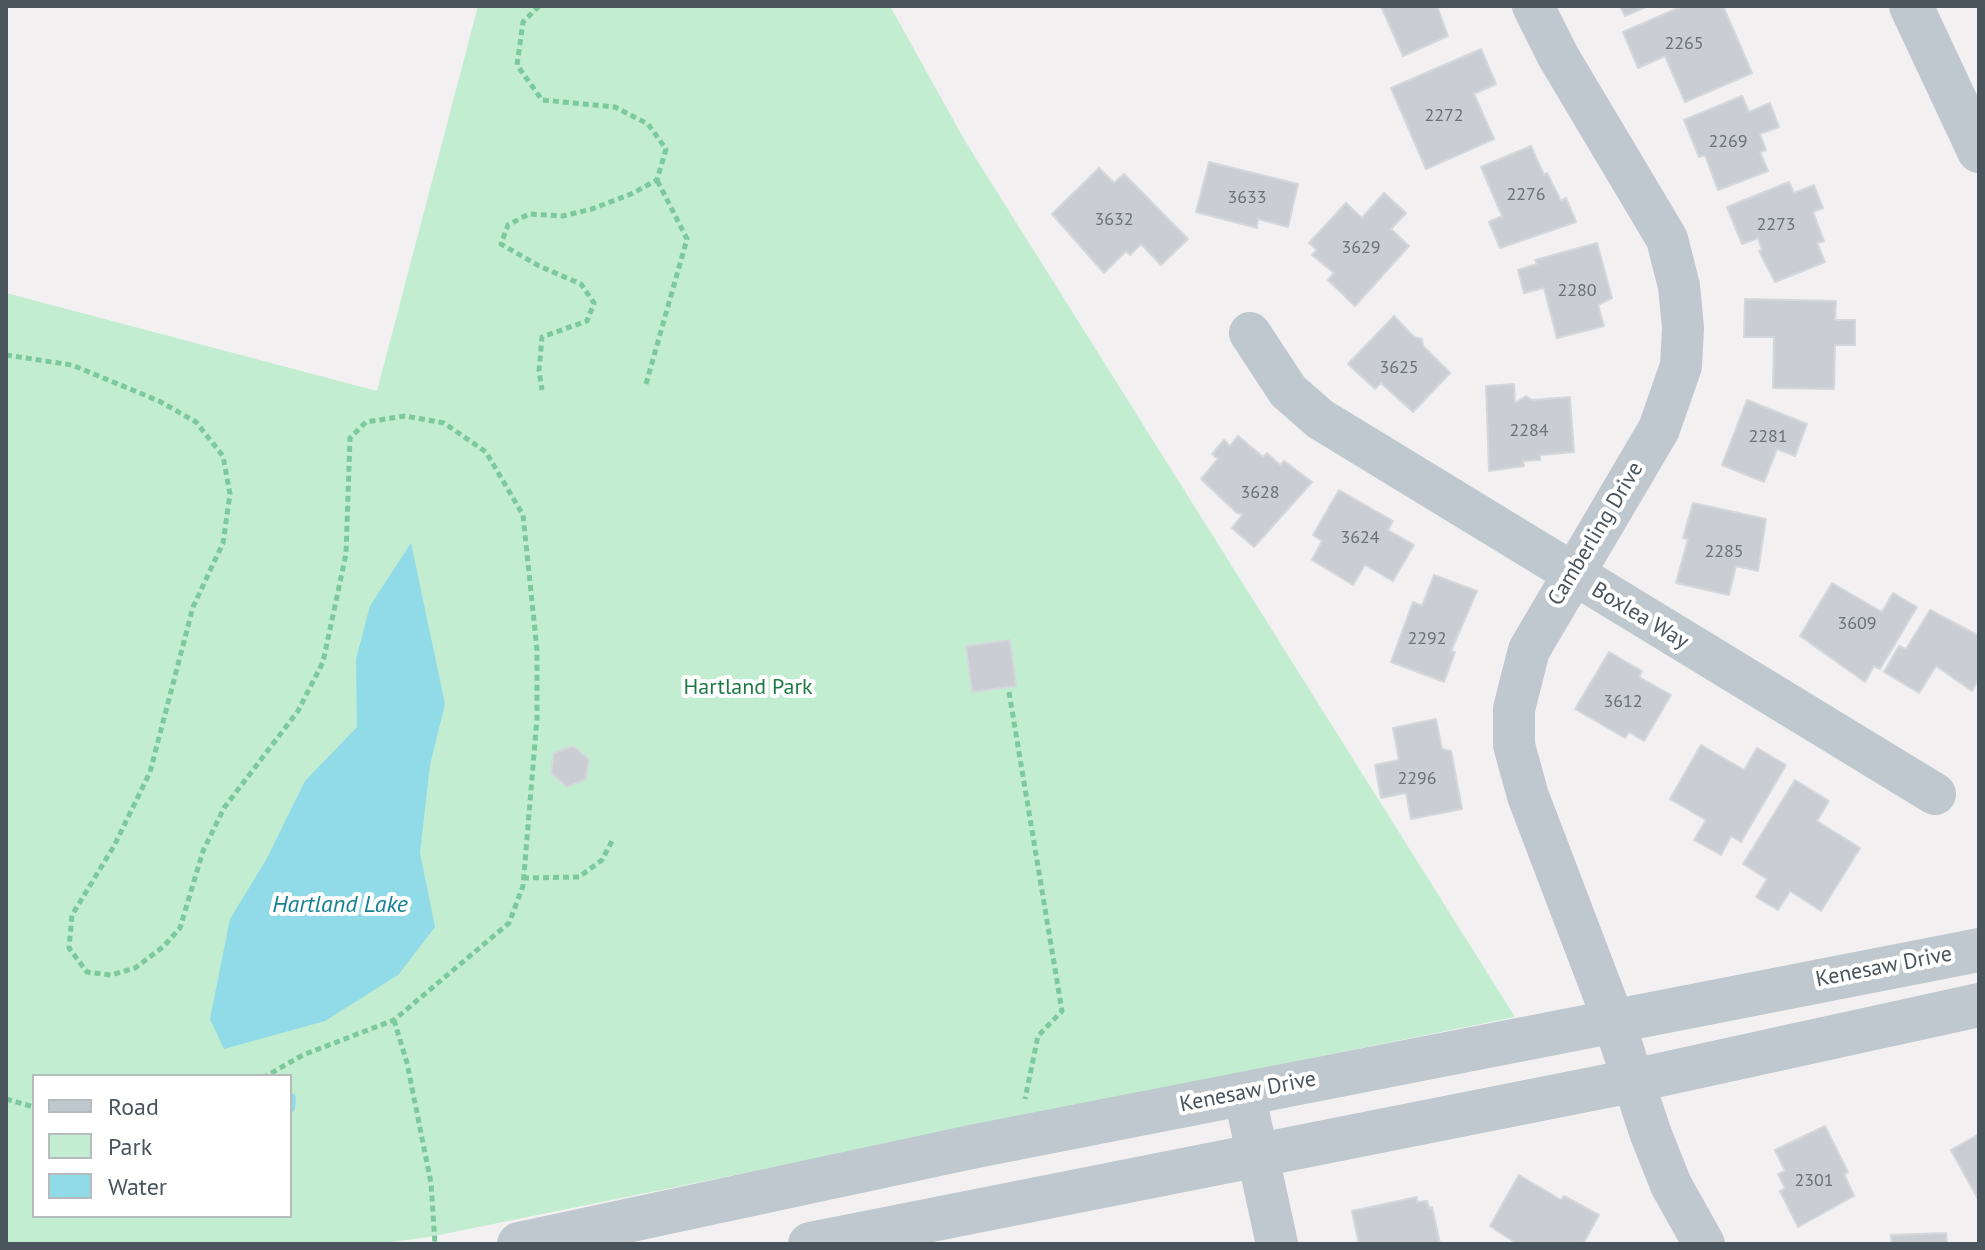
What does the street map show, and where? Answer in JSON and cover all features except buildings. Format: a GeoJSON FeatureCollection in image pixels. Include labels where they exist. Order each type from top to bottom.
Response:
{"type":"FeatureCollection","features":[{"type":"Feature","properties":{"kind":"street","name":"Camberling Drive"},"geometry":{"type":"LineString","coordinates":[[1533,6],[1558,56],[1667,239],[1679,286],[1681,366],[1659,429],[1545,618],[1518,681],[1514,745],[1528,796],[1613,1019],[1632,1081],[1671,1185],[1704,1244]]}},
{"type":"Feature","properties":{"kind":"street"},"geometry":{"type":"LineString","coordinates":[[1911,6],[1979,151]]}},
{"type":"Feature","properties":{"kind":"street","name":"Boxlea Way"},"geometry":{"type":"LineString","coordinates":[[1250,333],[1288,391],[1320,419],[1935,794]]}},
{"type":"Feature","properties":{"kind":"street","name":"Kenesaw Drive"},"geometry":{"type":"LineString","coordinates":[[519,1244],[1027,1135],[1979,950]]}},
{"type":"Feature","properties":{"kind":"street"},"geometry":{"type":"LineString","coordinates":[[810,1244],[1632,1081],[1979,1005]]}},
{"type":"Feature","properties":{"kind":"street"},"geometry":{"type":"LineString","coordinates":[[1244,1093],[1277,1244]]}},
{"type":"Feature","properties":{"kind":"path"},"geometry":{"type":"LineString","coordinates":[[539,6],[523,22],[517,65],[542,100],[615,107],[648,124],[666,149],[657,180],[687,239],[646,384]]}},
{"type":"Feature","properties":{"kind":"path"},"geometry":{"type":"LineString","coordinates":[[542,390],[539,371],[542,337],[587,321],[594,303],[581,284],[539,266],[501,244],[508,225],[529,214],[563,216],[592,209],[657,180]]}},
{"type":"Feature","properties":{"kind":"path"},"geometry":{"type":"LineString","coordinates":[[6,355],[72,365],[159,401],[196,422],[223,456],[230,494],[223,543],[193,607],[150,772],[114,846],[72,915],[69,948],[87,972],[111,975],[135,968],[163,947],[180,928],[203,851],[224,808],[298,711],[323,662],[346,554],[350,438],[366,422],[405,416],[444,423],[486,452],[523,515],[537,650],[537,704],[523,878],[509,923],[394,1020],[303,1055],[270,1074]]}},
{"type":"Feature","properties":{"kind":"path"},"geometry":{"type":"LineString","coordinates":[[1009,692],[1062,1011],[1038,1036],[1023,1111],[1027,1135]]}},
{"type":"Feature","properties":{"kind":"path"},"geometry":{"type":"LineString","coordinates":[[523,878],[579,877],[602,860],[613,839]]}},
{"type":"Feature","properties":{"kind":"path"},"geometry":{"type":"LineString","coordinates":[[394,1020],[407,1063],[431,1183],[435,1244]]}},
{"type":"Feature","properties":{"kind":"path"},"geometry":{"type":"LineString","coordinates":[[6,1099],[32,1106]]}},
{"type":"Feature","properties":{"kind":"green space","name":"Hartland Park"},"geometry":{"type":"Polygon","coordinates":[[[478,6],[890,6],[965,141],[1515,1017],[429,1237],[376,1244],[6,1244],[6,293],[377,391],[478,6]]]}},
{"type":"Feature","properties":{"kind":"water","name":"Hartland Lake"},"geometry":{"type":"Polygon","coordinates":[[[411,543],[445,704],[430,765],[420,853],[435,927],[398,975],[325,1021],[224,1049],[210,1019],[230,919],[266,860],[305,781],[357,727],[356,659],[370,606],[411,543]]]}}]}
